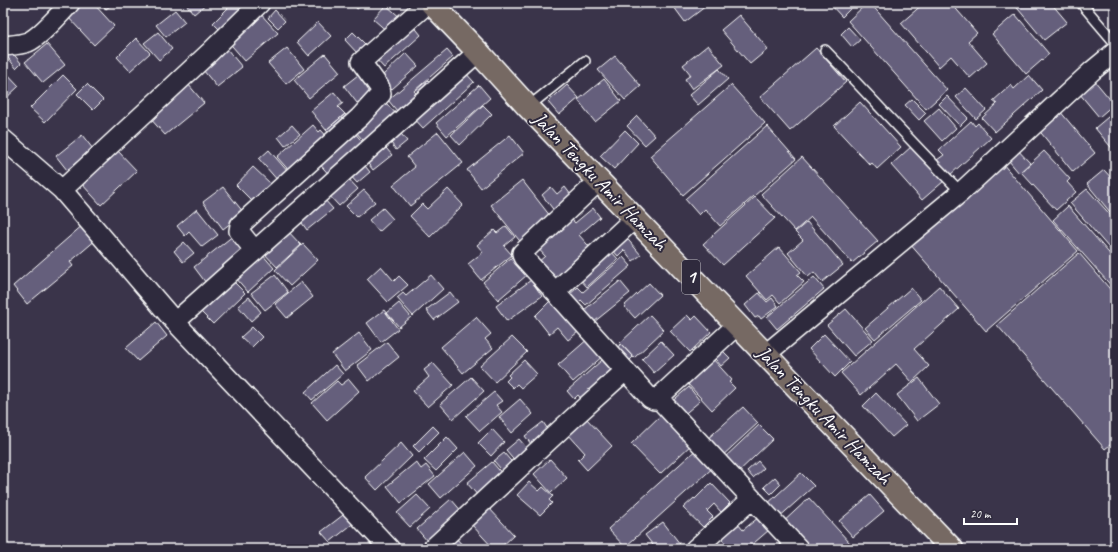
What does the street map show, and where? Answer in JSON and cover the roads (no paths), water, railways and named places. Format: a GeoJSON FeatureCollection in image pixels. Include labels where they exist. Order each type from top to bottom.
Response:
{"type":"FeatureCollection","features":[{"type":"Feature","properties":{"kind":"highway","name":"Jalan Tengku Amir Hamzah"},"geometry":{"type":"LineString","coordinates":[[431,3],[528,107],[952,549]]}},
{"type":"Feature","properties":{"kind":"street"},"geometry":{"type":"LineString","coordinates":[[3,46],[16,45],[30,41],[43,31],[70,3]]}},
{"type":"Feature","properties":{"kind":"street"},"geometry":{"type":"LineString","coordinates":[[62,190],[260,3]]}},
{"type":"Feature","properties":{"kind":"street"},"geometry":{"type":"LineString","coordinates":[[255,251],[239,231],[240,225],[360,117],[381,94],[380,88],[361,62],[428,3]]}},
{"type":"Feature","properties":{"kind":"street"},"geometry":{"type":"LineString","coordinates":[[175,322],[478,52]]}},
{"type":"Feature","properties":{"kind":"street"},"geometry":{"type":"LineString","coordinates":[[766,354],[961,192],[1092,71],[1115,52]]}},
{"type":"Feature","properties":{"kind":"street"},"geometry":{"type":"LineString","coordinates":[[3,139],[62,190],[175,322],[390,549]]}},
{"type":"Feature","properties":{"kind":"street"},"geometry":{"type":"LineString","coordinates":[[599,181],[522,253],[523,257],[650,398],[654,400],[658,398],[737,325]]}},
{"type":"Feature","properties":{"kind":"street"},"geometry":{"type":"LineString","coordinates":[[554,292],[635,218]]}},
{"type":"Feature","properties":{"kind":"street"},"geometry":{"type":"LineString","coordinates":[[432,549],[625,371]]}},
{"type":"Feature","properties":{"kind":"street"},"geometry":{"type":"LineString","coordinates":[[658,398],[799,549]]}},
{"type":"Feature","properties":{"kind":"street"},"geometry":{"type":"LineString","coordinates":[[694,549],[752,499]]}},
{"type":"Feature","properties":{"kind":"lane"},"geometry":{"type":"LineString","coordinates":[[1081,3],[1115,43]]}},
{"type":"Feature","properties":{"kind":"lane"},"geometry":{"type":"LineString","coordinates":[[825,50],[888,115],[920,151],[961,192]]}},
{"type":"Feature","properties":{"kind":"lane"},"geometry":{"type":"LineString","coordinates":[[528,107],[585,61]]}}]}
